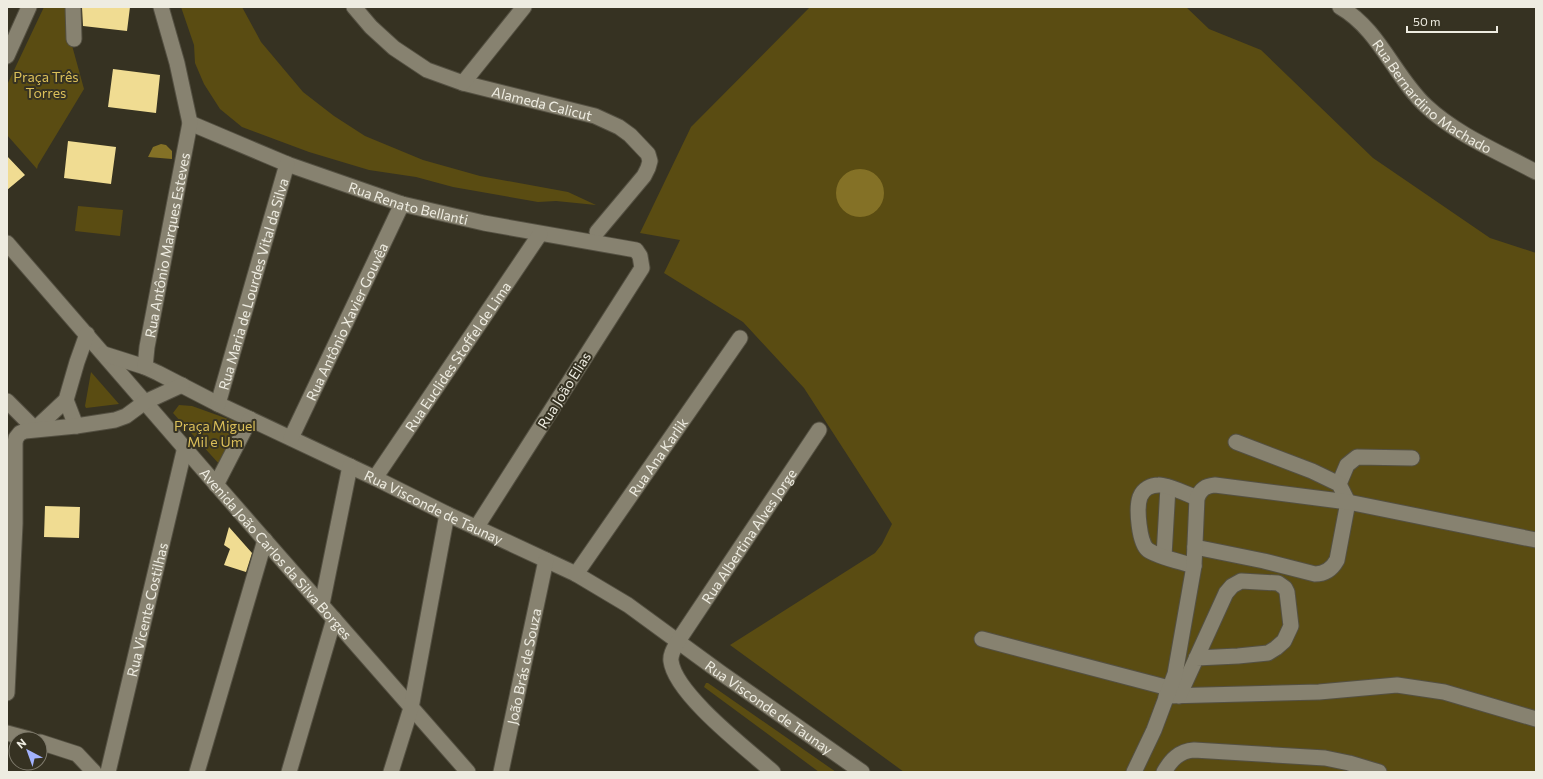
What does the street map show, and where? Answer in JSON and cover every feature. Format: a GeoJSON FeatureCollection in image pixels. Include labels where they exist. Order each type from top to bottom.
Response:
{"type":"FeatureCollection","features":[{"type":"Feature","properties":{"kind":"street"},"geometry":{"type":"LineString","coordinates":[[7,56],[29,7]]}},
{"type":"Feature","properties":{"kind":"street"},"geometry":{"type":"LineString","coordinates":[[72,7],[74,39]]}},
{"type":"Feature","properties":{"kind":"street"},"geometry":{"type":"LineString","coordinates":[[161,7],[177,63],[190,123]]}},
{"type":"Feature","properties":{"kind":"street","name":"Alameda Calicut"},"geometry":{"type":"LineString","coordinates":[[354,7],[370,27],[394,48],[427,70],[463,83],[595,116],[630,134],[648,154],[650,161],[648,168],[644,176],[597,232]]}},
{"type":"Feature","properties":{"kind":"street"},"geometry":{"type":"LineString","coordinates":[[463,83],[524,7]]}},
{"type":"Feature","properties":{"kind":"street","name":"Rua Bernardino Machado"},"geometry":{"type":"LineString","coordinates":[[1340,7],[1368,31],[1414,94],[1426,107],[1466,135],[1536,172]]}},
{"type":"Feature","properties":{"kind":"street","name":"Rua Renato Bellanti"},"geometry":{"type":"LineString","coordinates":[[190,123],[287,164],[402,204],[540,234],[636,250]]}},
{"type":"Feature","properties":{"kind":"street","name":"Rua Antônio Marques Esteves"},"geometry":{"type":"LineString","coordinates":[[145,367],[146,347],[190,123]]}},
{"type":"Feature","properties":{"kind":"street","name":"Rua Maria de Lourdes Vital da Silva"},"geometry":{"type":"LineString","coordinates":[[218,404],[287,164]]}},
{"type":"Feature","properties":{"kind":"street","name":"Rua Antônio Xavier Gouvêa"},"geometry":{"type":"LineString","coordinates":[[291,438],[402,204]]}},
{"type":"Feature","properties":{"kind":"street","name":"Rua Euclides Stoffel de Lima"},"geometry":{"type":"LineString","coordinates":[[375,478],[540,234]]}},
{"type":"Feature","properties":{"kind":"street","name":"Avenida João Carlos da Silva Borges"},"geometry":{"type":"LineString","coordinates":[[7,243],[185,447],[216,485],[468,772]]}},
{"type":"Feature","properties":{"kind":"street","name":"Rua João Elias"},"geometry":{"type":"LineString","coordinates":[[476,528],[642,268],[640,256],[636,250]]}},
{"type":"Feature","properties":{"kind":"street"},"geometry":{"type":"LineString","coordinates":[[35,429],[66,400],[87,334]]}},
{"type":"Feature","properties":{"kind":"street","name":"Rua Ana Karlik"},"geometry":{"type":"LineString","coordinates":[[576,574],[740,338]]}},
{"type":"Feature","properties":{"kind":"street","name":"Rua Visconde de Taunay"},"geometry":{"type":"LineString","coordinates":[[104,354],[145,367],[218,404],[375,478],[476,528],[576,574],[628,604],[862,772]]}},
{"type":"Feature","properties":{"kind":"street"},"geometry":{"type":"LineString","coordinates":[[7,693],[11,522],[16,438],[25,431],[35,429],[76,426],[115,420],[126,416],[145,402],[182,385]]}},
{"type":"Feature","properties":{"kind":"street"},"geometry":{"type":"LineString","coordinates":[[66,400],[76,426]]}},
{"type":"Feature","properties":{"kind":"street"},"geometry":{"type":"LineString","coordinates":[[7,401],[35,429]]}},
{"type":"Feature","properties":{"kind":"street"},"geometry":{"type":"LineString","coordinates":[[216,485],[250,419]]}},
{"type":"Feature","properties":{"kind":"street","name":"Rua Albertina Alves Jorge"},"geometry":{"type":"LineString","coordinates":[[678,641],[819,430]]}},
{"type":"Feature","properties":{"kind":"street"},"geometry":{"type":"LineString","coordinates":[[1195,547],[1264,561],[1315,574],[1321,574],[1334,565],[1337,560],[1348,502],[1339,484],[1312,471],[1236,442]]}},
{"type":"Feature","properties":{"kind":"street","name":"Rua Vicente Costilhas"},"geometry":{"type":"LineString","coordinates":[[108,772],[185,447]]}},
{"type":"Feature","properties":{"kind":"street"},"geometry":{"type":"LineString","coordinates":[[1339,484],[1347,465],[1357,457],[1412,458]]}},
{"type":"Feature","properties":{"kind":"street"},"geometry":{"type":"LineString","coordinates":[[322,604],[350,466]]}},
{"type":"Feature","properties":{"kind":"street"},"geometry":{"type":"LineString","coordinates":[[1194,566],[1154,553],[1147,549],[1142,540],[1138,512],[1140,497],[1148,487],[1160,484],[1197,498]]}},
{"type":"Feature","properties":{"kind":"street"},"geometry":{"type":"LineString","coordinates":[[1172,694],[1194,566],[1197,498],[1200,491],[1206,486],[1215,485],[1348,502],[1536,540]]}},
{"type":"Feature","properties":{"kind":"street"},"geometry":{"type":"LineString","coordinates":[[1164,556],[1168,487]]}},
{"type":"Feature","properties":{"kind":"street"},"geometry":{"type":"LineString","coordinates":[[391,772],[411,708],[447,514]]}},
{"type":"Feature","properties":{"kind":"street"},"geometry":{"type":"LineString","coordinates":[[197,772],[265,540]]}},
{"type":"Feature","properties":{"kind":"street","name":"João Brás de Souza"},"geometry":{"type":"LineString","coordinates":[[501,772],[546,560]]}},
{"type":"Feature","properties":{"kind":"street"},"geometry":{"type":"LineString","coordinates":[[1134,772],[1172,694],[1196,658],[1226,593],[1236,582],[1241,581],[1278,583],[1285,588],[1287,592],[1291,626],[1284,641],[1276,648],[1268,653],[1245,656],[1196,658]]}},
{"type":"Feature","properties":{"kind":"street"},"geometry":{"type":"LineString","coordinates":[[289,772],[334,619]]}},
{"type":"Feature","properties":{"kind":"street"},"geometry":{"type":"LineString","coordinates":[[982,640],[1172,694],[1319,692],[1397,685],[1444,692],[1536,719]]}},
{"type":"Feature","properties":{"kind":"street"},"geometry":{"type":"LineString","coordinates":[[678,641],[671,654],[671,661],[674,672],[683,688],[696,703],[728,733],[773,772]]}},
{"type":"Feature","properties":{"kind":"street"},"geometry":{"type":"LineString","coordinates":[[48,745],[77,754],[94,772]]}},
{"type":"Feature","properties":{"kind":"street"},"geometry":{"type":"LineString","coordinates":[[1164,772],[1174,757],[1187,751],[1194,750],[1325,758],[1349,762],[1379,772]]}},
{"type":"Feature","properties":{"kind":"green space","name":"Praça Três Torres"},"geometry":{"type":"Polygon","coordinates":[[[44,7],[65,7],[65,20],[84,89],[37,169],[7,135],[7,85],[44,7]]]}},
{"type":"Feature","properties":{"kind":"green space"},"geometry":{"type":"Polygon","coordinates":[[[181,7],[242,7],[261,42],[303,92],[334,116],[365,136],[423,160],[480,176],[568,192],[596,205],[556,201],[538,202],[453,187],[416,177],[369,170],[309,152],[242,127],[220,109],[204,84],[195,63],[194,45],[181,7]]]}},
{"type":"Feature","properties":{"kind":"green space"},"geometry":{"type":"Polygon","coordinates":[[[810,7],[1186,7],[1209,29],[1261,50],[1373,158],[1490,238],[1536,253],[1536,772],[904,772],[730,645],[875,553],[882,544],[892,524],[804,388],[743,322],[664,273],[680,240],[640,233],[691,127],[810,7]]]}},
{"type":"Feature","properties":{"kind":"green space"},"geometry":{"type":"Polygon","coordinates":[[[78,206],[123,210],[120,236],[75,231],[78,206]]]}},
{"type":"Feature","properties":{"kind":"green space"},"geometry":{"type":"Polygon","coordinates":[[[91,372],[119,404],[86,408],[85,406],[91,372]]]}},
{"type":"Feature","properties":{"kind":"green space","name":"Praça Miguel Mil e Um"},"geometry":{"type":"Polygon","coordinates":[[[179,405],[192,406],[242,424],[220,465],[173,413],[179,405]]]}},
{"type":"Feature","properties":{"kind":"green space"},"geometry":{"type":"Polygon","coordinates":[[[706,683],[836,772],[819,772],[704,687],[706,683]]]}},
{"type":"Feature","properties":{"kind":"shaded area"},"geometry":{"type":"Polygon","coordinates":[[[161,144],[166,145],[172,151],[172,159],[148,157],[153,147],[161,144]]]}},
{"type":"Feature","properties":{"kind":"shaded area"},"geometry":{"type":"Polygon","coordinates":[[[855,169],[865,169],[874,173],[880,179],[883,184],[883,202],[874,213],[865,217],[855,217],[846,213],[840,207],[836,198],[836,188],[840,179],[846,173],[855,169]]]}},
{"type":"Feature","properties":{"kind":"building"},"geometry":{"type":"Polygon","coordinates":[[[82,7],[130,7],[127,31],[83,26],[82,7]]]}},
{"type":"Feature","properties":{"kind":"building"},"geometry":{"type":"Polygon","coordinates":[[[113,69],[160,75],[156,113],[108,107],[113,69]]]}},
{"type":"Feature","properties":{"kind":"building"},"geometry":{"type":"Polygon","coordinates":[[[68,141],[116,147],[111,184],[64,178],[68,141]]]}},
{"type":"Feature","properties":{"kind":"building"},"geometry":{"type":"Polygon","coordinates":[[[7,156],[25,175],[7,190],[7,156]]]}},
{"type":"Feature","properties":{"kind":"building"},"geometry":{"type":"Polygon","coordinates":[[[45,506],[80,507],[79,538],[44,537],[45,506]]]}},
{"type":"Feature","properties":{"kind":"building"},"geometry":{"type":"Polygon","coordinates":[[[229,527],[252,553],[246,572],[224,565],[230,549],[224,545],[229,527]]]}}]}
